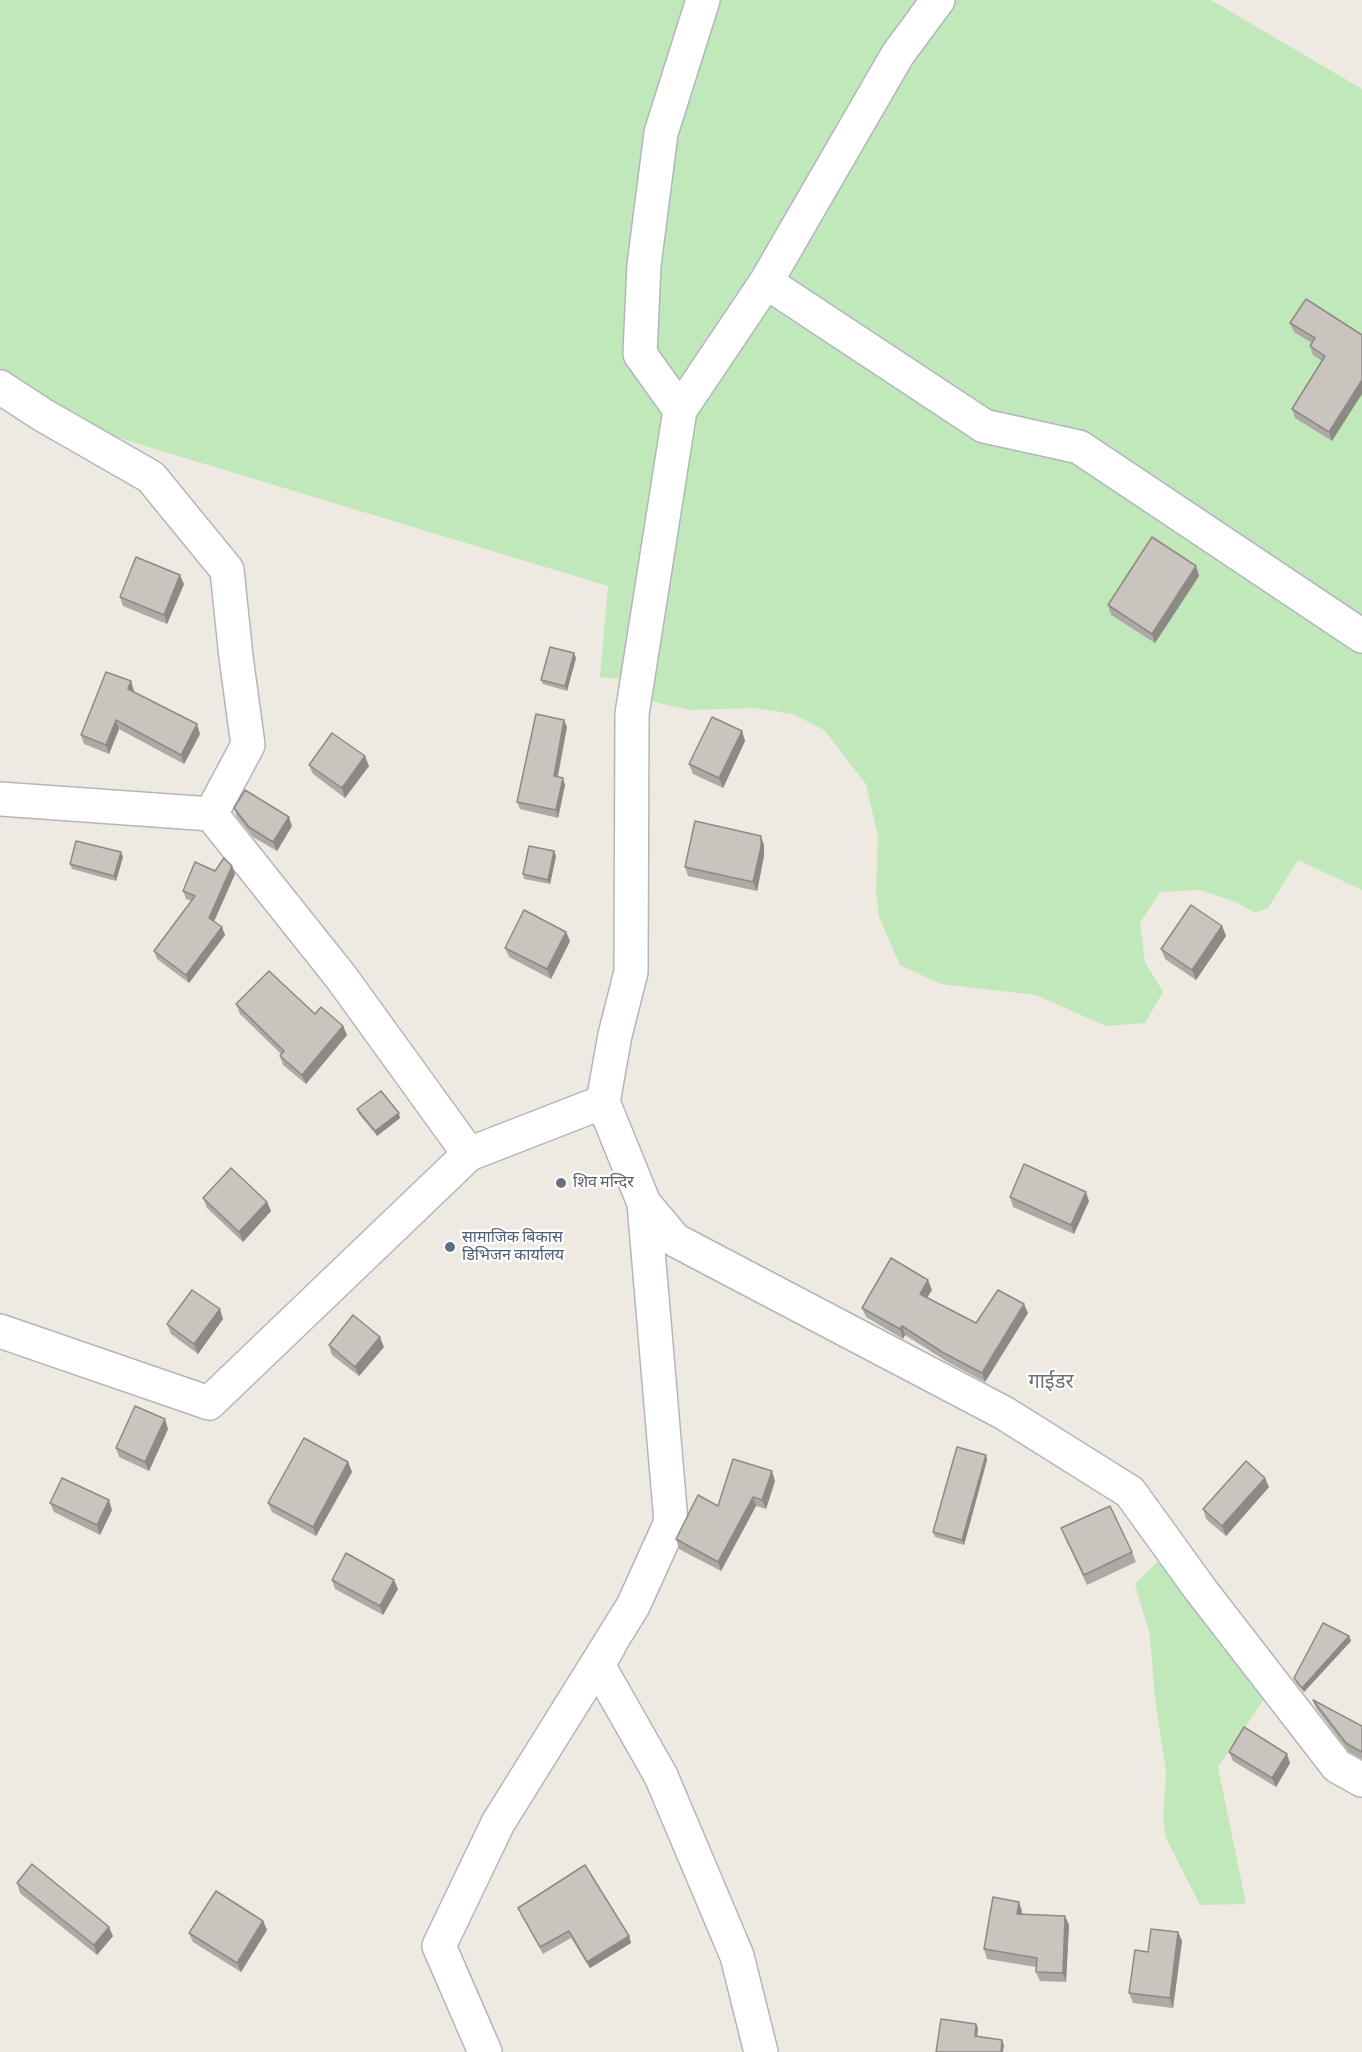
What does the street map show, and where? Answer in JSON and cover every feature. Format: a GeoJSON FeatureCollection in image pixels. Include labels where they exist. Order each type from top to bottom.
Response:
{"type":"FeatureCollection","features":[{"type":"Feature","properties":{"kind":"street"},"geometry":{"type":"LineString","coordinates":[[680,410],[640,354],[644,265],[661,133],[704,0]]}},
{"type":"Feature","properties":{"kind":"street"},"geometry":{"type":"LineString","coordinates":[[761,2052],[737,1956],[661,1776],[598,1665],[633,1606],[671,1522],[644,1203],[603,1102],[615,1035],[631,972],[632,714],[680,410],[766,282],[898,54],[938,0]]}},
{"type":"Feature","properties":{"kind":"street"},"geometry":{"type":"LineString","coordinates":[[766,282],[984,426],[1079,447],[1362,636]]}},
{"type":"Feature","properties":{"kind":"street"},"geometry":{"type":"LineString","coordinates":[[0,387],[43,415],[150,477],[227,570],[248,745],[211,814]]}},
{"type":"Feature","properties":{"kind":"street"},"geometry":{"type":"LineString","coordinates":[[0,799],[211,814],[341,977],[469,1154]]}},
{"type":"Feature","properties":{"kind":"street"},"geometry":{"type":"LineString","coordinates":[[0,1332],[209,1403],[469,1154],[603,1102]]}},
{"type":"Feature","properties":{"kind":"street"},"geometry":{"type":"LineString","coordinates":[[644,1203],[675,1240],[1004,1413],[1130,1492],[1200,1590],[1337,1766],[1362,1780]]}},
{"type":"Feature","properties":{"kind":"street"},"geometry":{"type":"LineString","coordinates":[[485,2052],[439,1946],[498,1823],[633,1606]]}},
{"type":"Feature","properties":{"kind":"green space"},"geometry":{"type":"Polygon","coordinates":[[[0,0],[1211,0],[1362,89],[1362,890],[1298,860],[1268,908],[1255,913],[1236,902],[1200,890],[1160,892],[1140,923],[1145,962],[1163,992],[1145,1023],[1106,1026],[1036,995],[941,984],[900,965],[879,917],[876,893],[878,836],[866,784],[824,730],[793,714],[754,708],[690,710],[654,702],[628,680],[600,677],[608,586],[0,402],[0,0]]]}},
{"type":"Feature","properties":{"kind":"green space"},"geometry":{"type":"Polygon","coordinates":[[[1164,1555],[1269,1692],[1218,1767],[1246,1904],[1200,1905],[1166,1838],[1163,1818],[1166,1772],[1155,1698],[1150,1636],[1135,1584],[1164,1555]]]}},
{"type":"Feature","properties":{"kind":"building"},"geometry":{"type":"Polygon","coordinates":[[[1306,299],[1362,335],[1362,380],[1329,432],[1292,409],[1325,356],[1310,346],[1315,338],[1290,323],[1306,299]]]}},
{"type":"Feature","properties":{"kind":"building"},"geometry":{"type":"Polygon","coordinates":[[[1152,537],[1196,566],[1152,634],[1108,605],[1152,537]]]}},
{"type":"Feature","properties":{"kind":"building"},"geometry":{"type":"Polygon","coordinates":[[[136,557],[180,575],[164,615],[120,597],[136,557]]]}},
{"type":"Feature","properties":{"kind":"building"},"geometry":{"type":"Polygon","coordinates":[[[550,647],[574,653],[565,686],[541,680],[550,647]]]}},
{"type":"Feature","properties":{"kind":"building"},"geometry":{"type":"Polygon","coordinates":[[[106,672],[131,681],[128,689],[197,724],[181,755],[116,720],[106,745],[81,735],[106,672]]]}},
{"type":"Feature","properties":{"kind":"building"},"geometry":{"type":"Polygon","coordinates":[[[536,714],[564,720],[554,776],[563,778],[556,810],[517,802],[536,714]]]}},
{"type":"Feature","properties":{"kind":"building"},"geometry":{"type":"Polygon","coordinates":[[[712,717],[742,731],[719,778],[689,764],[712,717]]]}},
{"type":"Feature","properties":{"kind":"building"},"geometry":{"type":"Polygon","coordinates":[[[332,733],[365,756],[342,788],[309,765],[332,733]]]}},
{"type":"Feature","properties":{"kind":"building"},"geometry":{"type":"Polygon","coordinates":[[[245,790],[289,817],[273,842],[249,827],[234,808],[245,790]]]}},
{"type":"Feature","properties":{"kind":"building"},"geometry":{"type":"Polygon","coordinates":[[[695,821],[761,836],[761,847],[753,882],[685,867],[695,821]]]}},
{"type":"Feature","properties":{"kind":"building"},"geometry":{"type":"Polygon","coordinates":[[[76,841],[121,852],[114,876],[70,864],[76,841]]]}},
{"type":"Feature","properties":{"kind":"building"},"geometry":{"type":"Polygon","coordinates":[[[529,846],[554,851],[548,880],[523,874],[529,846]]]}},
{"type":"Feature","properties":{"kind":"building"},"geometry":{"type":"Polygon","coordinates":[[[224,858],[232,866],[209,918],[222,927],[186,975],[154,951],[195,896],[183,891],[195,862],[215,871],[224,858]]]}},
{"type":"Feature","properties":{"kind":"building"},"geometry":{"type":"Polygon","coordinates":[[[1191,905],[1222,926],[1192,970],[1161,949],[1191,905]]]}},
{"type":"Feature","properties":{"kind":"building"},"geometry":{"type":"Polygon","coordinates":[[[524,910],[566,932],[547,969],[505,948],[524,910]]]}},
{"type":"Feature","properties":{"kind":"building"},"geometry":{"type":"Polygon","coordinates":[[[269,971],[315,1014],[321,1007],[343,1026],[302,1075],[280,1056],[284,1051],[236,1004],[269,971]]]}},
{"type":"Feature","properties":{"kind":"building"},"geometry":{"type":"Polygon","coordinates":[[[381,1091],[399,1113],[375,1131],[357,1109],[381,1091]]]}},
{"type":"Feature","properties":{"kind":"building"},"geometry":{"type":"Polygon","coordinates":[[[1024,1164],[1086,1192],[1071,1225],[1010,1197],[1024,1164]]]}},
{"type":"Feature","properties":{"kind":"building"},"geometry":{"type":"Polygon","coordinates":[[[231,1168],[267,1202],[239,1232],[203,1198],[231,1168]]]}},
{"type":"Feature","properties":{"kind":"building"},"geometry":{"type":"Polygon","coordinates":[[[891,1258],[928,1280],[920,1294],[976,1323],[998,1290],[1024,1304],[982,1373],[942,1352],[902,1326],[900,1329],[862,1308],[891,1258]]]}},
{"type":"Feature","properties":{"kind":"building"},"geometry":{"type":"Polygon","coordinates":[[[192,1290],[220,1309],[194,1344],[167,1324],[192,1290]]]}},
{"type":"Feature","properties":{"kind":"building"},"geometry":{"type":"Polygon","coordinates":[[[353,1315],[380,1337],[355,1367],[329,1345],[353,1315]]]}},
{"type":"Feature","properties":{"kind":"building"},"geometry":{"type":"Polygon","coordinates":[[[135,1406],[165,1419],[145,1462],[116,1448],[135,1406]]]}},
{"type":"Feature","properties":{"kind":"building"},"geometry":{"type":"Polygon","coordinates":[[[304,1438],[348,1462],[313,1527],[268,1503],[304,1438]]]}},
{"type":"Feature","properties":{"kind":"building"},"geometry":{"type":"Polygon","coordinates":[[[957,1447],[986,1455],[962,1540],[933,1532],[957,1447]]]}},
{"type":"Feature","properties":{"kind":"building"},"geometry":{"type":"Polygon","coordinates":[[[733,1459],[772,1471],[762,1500],[753,1497],[718,1562],[676,1539],[698,1495],[718,1506],[733,1459]]]}},
{"type":"Feature","properties":{"kind":"building"},"geometry":{"type":"Polygon","coordinates":[[[1246,1461],[1265,1478],[1222,1526],[1203,1509],[1246,1461]]]}},
{"type":"Feature","properties":{"kind":"building"},"geometry":{"type":"Polygon","coordinates":[[[62,1478],[109,1500],[97,1525],[50,1503],[62,1478]]]}},
{"type":"Feature","properties":{"kind":"building"},"geometry":{"type":"Polygon","coordinates":[[[1110,1506],[1132,1552],[1084,1575],[1061,1528],[1110,1506]]]}},
{"type":"Feature","properties":{"kind":"building"},"geometry":{"type":"Polygon","coordinates":[[[346,1553],[394,1580],[380,1606],[332,1580],[346,1553]]]}},
{"type":"Feature","properties":{"kind":"building"},"geometry":{"type":"Polygon","coordinates":[[[1323,1623],[1349,1636],[1302,1688],[1294,1678],[1323,1623]]]}},
{"type":"Feature","properties":{"kind":"building"},"geometry":{"type":"Polygon","coordinates":[[[1313,1700],[1362,1726],[1362,1752],[1346,1743],[1313,1700]]]}},
{"type":"Feature","properties":{"kind":"building"},"geometry":{"type":"Polygon","coordinates":[[[1244,1727],[1287,1754],[1272,1778],[1229,1752],[1244,1727]]]}},
{"type":"Feature","properties":{"kind":"building"},"geometry":{"type":"Polygon","coordinates":[[[32,1864],[109,1927],[94,1945],[17,1883],[32,1864]]]}},
{"type":"Feature","properties":{"kind":"building"},"geometry":{"type":"Polygon","coordinates":[[[585,1865],[629,1936],[587,1962],[569,1931],[540,1947],[518,1908],[585,1865]]]}},
{"type":"Feature","properties":{"kind":"building"},"geometry":{"type":"Polygon","coordinates":[[[216,1891],[263,1921],[237,1963],[189,1933],[216,1891]]]}},
{"type":"Feature","properties":{"kind":"building"},"geometry":{"type":"Polygon","coordinates":[[[993,1897],[1019,1902],[1017,1914],[1065,1916],[1063,1973],[1036,1972],[1037,1958],[984,1949],[993,1897]]]}},
{"type":"Feature","properties":{"kind":"building"},"geometry":{"type":"Polygon","coordinates":[[[1151,1929],[1178,1932],[1170,1998],[1129,1993],[1135,1950],[1148,1952],[1151,1929]]]}},
{"type":"Feature","properties":{"kind":"building"},"geometry":{"type":"Polygon","coordinates":[[[941,2019],[976,2024],[975,2036],[1002,2040],[1001,2052],[936,2052],[941,2019]]]}},
{"type":"Feature","properties":{"kind":"place","name":"शिव मन्दिर"},"geometry":{"type":"Point","coordinates":[561,1183]}},
{"type":"Feature","properties":{"kind":"place","name":"सामाजिक बिकास डिभिजन कार्यालय"},"geometry":{"type":"Point","coordinates":[450,1247]}},
{"type":"Feature","properties":{"kind":"district","name":"गाईडर"},"geometry":{"type":"Point","coordinates":[1051,1382]}}]}
